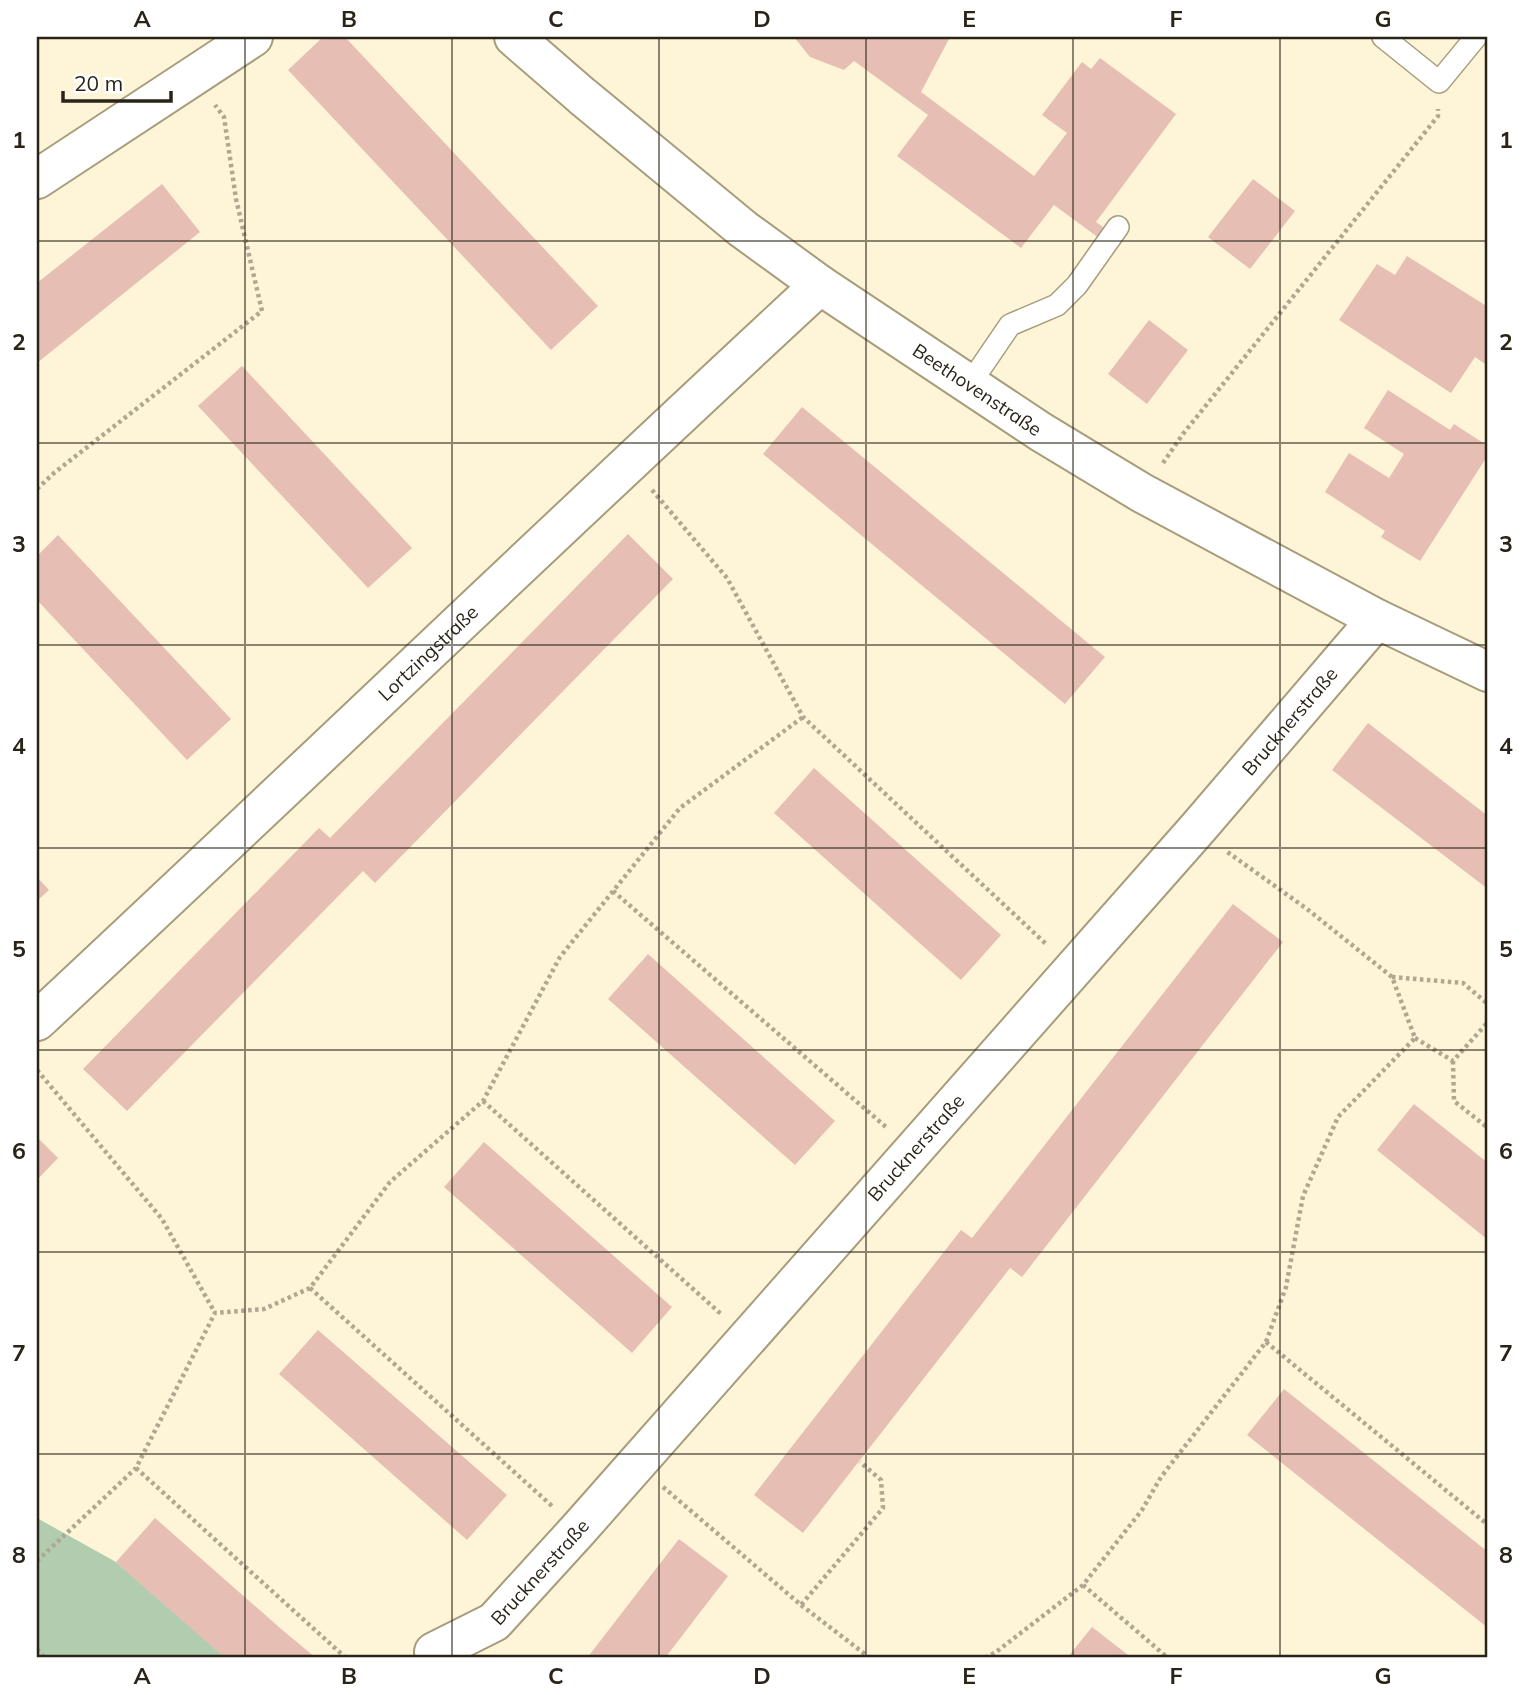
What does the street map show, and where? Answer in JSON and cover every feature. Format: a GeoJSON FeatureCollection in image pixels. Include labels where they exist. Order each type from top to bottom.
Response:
{"type":"FeatureCollection","features":[{"type":"Feature","properties":{"kind":"street"},"geometry":{"type":"LineString","coordinates":[[37,179],[253,37]]}},
{"type":"Feature","properties":{"kind":"street","name":"Beethovenstraße"},"geometry":{"type":"LineString","coordinates":[[514,37],[743,229],[821,285],[1041,432],[1142,493],[1377,619],[1488,672]]}},
{"type":"Feature","properties":{"kind":"street","name":"Lortzingstraße"},"geometry":{"type":"LineString","coordinates":[[37,1021],[312,765],[629,462],[821,285]]}},
{"type":"Feature","properties":{"kind":"street","name":"Brucknerstraße"},"geometry":{"type":"LineString","coordinates":[[434,1653],[494,1622],[578,1530],[1198,828],[1377,619]]}},
{"type":"Feature","properties":{"kind":"lane"},"geometry":{"type":"LineString","coordinates":[[1383,37],[1439,82],[1476,37]]}},
{"type":"Feature","properties":{"kind":"lane"},"geometry":{"type":"LineString","coordinates":[[969,384],[1010,325],[1057,305],[1077,285],[1118,227]]}},
{"type":"Feature","properties":{"kind":"path"},"geometry":{"type":"LineString","coordinates":[[37,489],[54,472],[262,311],[236,199],[224,117],[191,77]]}},
{"type":"Feature","properties":{"kind":"path"},"geometry":{"type":"LineString","coordinates":[[1142,493],[1183,434],[1438,116],[1439,82]]}},
{"type":"Feature","properties":{"kind":"path"},"geometry":{"type":"LineString","coordinates":[[629,462],[727,578],[803,718],[1025,926],[1074,968]]}},
{"type":"Feature","properties":{"kind":"path"},"geometry":{"type":"LineString","coordinates":[[215,1313],[264,1309],[310,1288],[390,1182],[483,1101],[560,957],[680,808],[803,718]]}},
{"type":"Feature","properties":{"kind":"path"},"geometry":{"type":"LineString","coordinates":[[1198,828],[1251,871],[1307,909],[1392,977],[1415,1038],[1453,1061]]}},
{"type":"Feature","properties":{"kind":"path"},"geometry":{"type":"LineString","coordinates":[[613,891],[913,1150]]}},
{"type":"Feature","properties":{"kind":"path"},"geometry":{"type":"LineString","coordinates":[[1392,977],[1463,984],[1488,1004]]}},
{"type":"Feature","properties":{"kind":"path"},"geometry":{"type":"LineString","coordinates":[[1488,1022],[1453,1061],[1454,1101],[1488,1128]]}},
{"type":"Feature","properties":{"kind":"path"},"geometry":{"type":"LineString","coordinates":[[985,1658],[1083,1584],[1142,1510],[1161,1477],[1266,1342],[1286,1287],[1303,1196],[1338,1117],[1415,1038]]}},
{"type":"Feature","properties":{"kind":"path"},"geometry":{"type":"LineString","coordinates":[[37,1070],[162,1219],[215,1313]]}},
{"type":"Feature","properties":{"kind":"path"},"geometry":{"type":"LineString","coordinates":[[483,1101],[747,1338]]}},
{"type":"Feature","properties":{"kind":"path"},"geometry":{"type":"LineString","coordinates":[[310,1288],[578,1530]]}},
{"type":"Feature","properties":{"kind":"path"},"geometry":{"type":"LineString","coordinates":[[37,1561],[136,1468],[215,1313]]}},
{"type":"Feature","properties":{"kind":"path"},"geometry":{"type":"LineString","coordinates":[[1266,1342],[1488,1525]]}},
{"type":"Feature","properties":{"kind":"path"},"geometry":{"type":"LineString","coordinates":[[801,1605],[883,1508],[881,1480],[860,1462]]}},
{"type":"Feature","properties":{"kind":"path"},"geometry":{"type":"LineString","coordinates":[[636,1464],[801,1605],[870,1658]]}},
{"type":"Feature","properties":{"kind":"path"},"geometry":{"type":"LineString","coordinates":[[136,1468],[346,1658]]}},
{"type":"Feature","properties":{"kind":"path"},"geometry":{"type":"LineString","coordinates":[[1083,1584],[1168,1658]]}},
{"type":"Feature","properties":{"kind":"path"},"geometry":{"type":"LineString","coordinates":[[37,1649],[45,1658]]}},
{"type":"Feature","properties":{"kind":"green space"},"geometry":{"type":"Polygon","coordinates":[[[37,1518],[116,1562],[226,1658],[37,1658],[37,1518]]]}},
{"type":"Feature","properties":{"kind":"building"},"geometry":{"type":"Polygon","coordinates":[[[323,37],[345,37],[598,306],[551,350],[288,70],[323,37]]]}},
{"type":"Feature","properties":{"kind":"building"},"geometry":{"type":"Polygon","coordinates":[[[794,37],[950,37],[921,92],[1034,176],[1067,133],[1042,115],[1082,62],[1091,69],[1100,58],[1176,114],[1096,222],[1110,232],[1103,241],[1054,205],[1021,248],[897,156],[928,115],[854,61],[844,70],[810,57],[794,37]]]}},
{"type":"Feature","properties":{"kind":"building"},"geometry":{"type":"Polygon","coordinates":[[[1253,179],[1295,211],[1250,269],[1208,237],[1253,179]]]}},
{"type":"Feature","properties":{"kind":"building"},"geometry":{"type":"Polygon","coordinates":[[[162,184],[200,232],[37,363],[37,283],[162,184]]]}},
{"type":"Feature","properties":{"kind":"building"},"geometry":{"type":"Polygon","coordinates":[[[1407,256],[1488,307],[1488,366],[1475,357],[1451,393],[1339,320],[1377,264],[1395,275],[1407,256]]]}},
{"type":"Feature","properties":{"kind":"building"},"geometry":{"type":"Polygon","coordinates":[[[1149,320],[1188,350],[1147,404],[1108,374],[1149,320]]]}},
{"type":"Feature","properties":{"kind":"building"},"geometry":{"type":"Polygon","coordinates":[[[242,366],[412,548],[368,588],[198,406],[242,366]]]}},
{"type":"Feature","properties":{"kind":"building"},"geometry":{"type":"Polygon","coordinates":[[[1388,390],[1450,430],[1454,424],[1488,446],[1488,455],[1420,561],[1381,537],[1385,531],[1325,492],[1349,453],[1389,478],[1404,454],[1364,428],[1388,390]]]}},
{"type":"Feature","properties":{"kind":"building"},"geometry":{"type":"Polygon","coordinates":[[[802,407],[1105,657],[1065,704],[763,454],[802,407]]]}},
{"type":"Feature","properties":{"kind":"building"},"geometry":{"type":"Polygon","coordinates":[[[628,534],[673,579],[375,883],[363,871],[127,1111],[83,1069],[319,828],[330,838],[628,534]]]}},
{"type":"Feature","properties":{"kind":"building"},"geometry":{"type":"Polygon","coordinates":[[[58,535],[231,719],[187,760],[37,600],[37,556],[58,535]]]}},
{"type":"Feature","properties":{"kind":"building"},"geometry":{"type":"Polygon","coordinates":[[[1368,723],[1488,816],[1488,889],[1332,770],[1368,723]]]}},
{"type":"Feature","properties":{"kind":"building"},"geometry":{"type":"Polygon","coordinates":[[[814,768],[1001,935],[961,980],[774,813],[814,768]]]}},
{"type":"Feature","properties":{"kind":"building"},"geometry":{"type":"Polygon","coordinates":[[[37,877],[49,890],[37,901],[37,877]]]}},
{"type":"Feature","properties":{"kind":"building"},"geometry":{"type":"Polygon","coordinates":[[[1233,904],[1283,942],[1022,1277],[1010,1268],[803,1533],[754,1495],[961,1230],[972,1238],[1233,904]]]}},
{"type":"Feature","properties":{"kind":"building"},"geometry":{"type":"Polygon","coordinates":[[[648,954],[835,1121],[795,1165],[608,999],[648,954]]]}},
{"type":"Feature","properties":{"kind":"building"},"geometry":{"type":"Polygon","coordinates":[[[1414,1104],[1488,1163],[1488,1240],[1377,1150],[1414,1104]]]}},
{"type":"Feature","properties":{"kind":"building"},"geometry":{"type":"Polygon","coordinates":[[[37,1137],[58,1158],[37,1180],[37,1137]]]}},
{"type":"Feature","properties":{"kind":"building"},"geometry":{"type":"Polygon","coordinates":[[[484,1142],[672,1307],[632,1353],[444,1187],[484,1142]]]}},
{"type":"Feature","properties":{"kind":"building"},"geometry":{"type":"Polygon","coordinates":[[[318,1330],[507,1495],[467,1540],[279,1374],[318,1330]]]}},
{"type":"Feature","properties":{"kind":"building"},"geometry":{"type":"Polygon","coordinates":[[[1284,1389],[1488,1552],[1488,1628],[1247,1435],[1284,1389]]]}},
{"type":"Feature","properties":{"kind":"building"},"geometry":{"type":"Polygon","coordinates":[[[155,1518],[316,1658],[225,1658],[116,1562],[155,1518]]]}},
{"type":"Feature","properties":{"kind":"building"},"geometry":{"type":"Polygon","coordinates":[[[679,1539],[728,1576],[665,1658],[587,1658],[679,1539]]]}},
{"type":"Feature","properties":{"kind":"building"},"geometry":{"type":"Polygon","coordinates":[[[1092,1627],[1132,1658],[1067,1658],[1092,1627]]]}}]}
